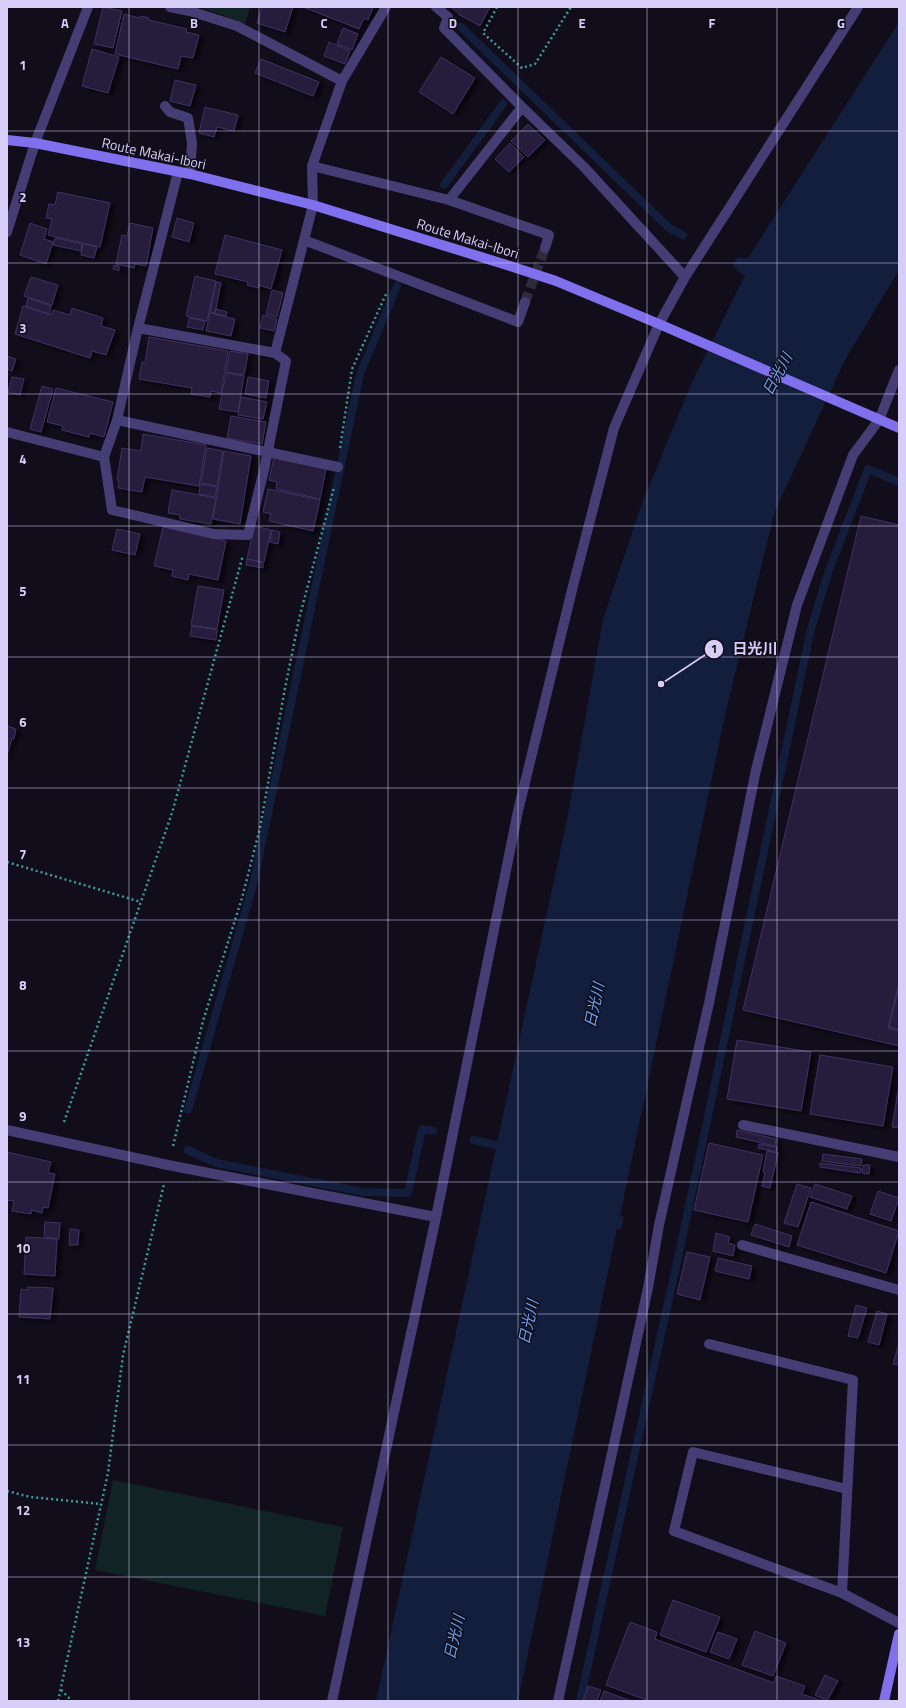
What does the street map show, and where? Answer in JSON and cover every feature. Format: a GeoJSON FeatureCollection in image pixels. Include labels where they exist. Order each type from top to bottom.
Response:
{"type":"FeatureCollection","features":[{"type":"Feature","properties":{"kind":"main road","name":"Route Makai-Ibori"},"geometry":{"type":"LineString","coordinates":[[7,140],[190,174],[313,205],[556,281],[899,428]]}},
{"type":"Feature","properties":{"kind":"main road"},"geometry":{"type":"LineString","coordinates":[[884,1701],[899,1634]]}},
{"type":"Feature","properties":{"kind":"street"},"geometry":{"type":"LineString","coordinates":[[7,232],[35,144],[88,7]]}},
{"type":"Feature","properties":{"kind":"street"},"geometry":{"type":"LineString","coordinates":[[170,7],[190,11],[237,26],[342,81]]}},
{"type":"Feature","properties":{"kind":"street"},"geometry":{"type":"LineString","coordinates":[[275,353],[313,205],[312,166],[342,81],[386,7]]}},
{"type":"Feature","properties":{"kind":"street"},"geometry":{"type":"LineString","coordinates":[[436,7],[448,17],[444,28],[584,167],[685,277]]}},
{"type":"Feature","properties":{"kind":"street"},"geometry":{"type":"LineString","coordinates":[[332,1701],[436,1217],[518,811],[573,586],[614,428],[659,324],[685,277],[858,7]]}},
{"type":"Feature","properties":{"kind":"street"},"geometry":{"type":"LineString","coordinates":[[165,106],[170,112],[188,118],[192,142],[190,174]]}},
{"type":"Feature","properties":{"kind":"street"},"geometry":{"type":"LineString","coordinates":[[449,200],[522,107]]}},
{"type":"Feature","properties":{"kind":"street"},"geometry":{"type":"LineString","coordinates":[[312,166],[449,200],[549,235],[545,248]]}},
{"type":"Feature","properties":{"kind":"street"},"geometry":{"type":"LineString","coordinates":[[138,328],[275,353],[286,361],[248,535],[214,534],[112,510],[104,456],[117,420],[138,328],[178,172]]}},
{"type":"Feature","properties":{"kind":"street"},"geometry":{"type":"LineString","coordinates":[[304,240],[518,322],[525,302]]}},
{"type":"Feature","properties":{"kind":"street"},"geometry":{"type":"LineString","coordinates":[[558,1701],[648,1288],[659,1225],[709,1003],[756,770],[796,605],[853,455],[879,420],[899,370]]}},
{"type":"Feature","properties":{"kind":"street"},"geometry":{"type":"LineString","coordinates":[[117,420],[338,467]]}},
{"type":"Feature","properties":{"kind":"street"},"geometry":{"type":"LineString","coordinates":[[7,432],[104,456]]}},
{"type":"Feature","properties":{"kind":"street"},"geometry":{"type":"LineString","coordinates":[[743,1125],[899,1157]]}},
{"type":"Feature","properties":{"kind":"street"},"geometry":{"type":"LineString","coordinates":[[7,1130],[168,1166],[436,1217]]}},
{"type":"Feature","properties":{"kind":"street"},"geometry":{"type":"LineString","coordinates":[[742,1245],[899,1290]]}},
{"type":"Feature","properties":{"kind":"street"},"geometry":{"type":"LineString","coordinates":[[709,1344],[853,1380],[842,1593]]}},
{"type":"Feature","properties":{"kind":"street"},"geometry":{"type":"LineString","coordinates":[[847,1489],[693,1452],[674,1531],[842,1593],[899,1623]]}},
{"type":"Feature","properties":{"kind":"path"},"geometry":{"type":"LineString","coordinates":[[497,7],[483,33],[522,68],[535,64],[571,7]]}},
{"type":"Feature","properties":{"kind":"path"},"geometry":{"type":"LineString","coordinates":[[58,1701],[108,1472],[123,1355],[203,1021],[242,898],[260,828],[299,619],[336,480],[352,369],[394,275]]}},
{"type":"Feature","properties":{"kind":"path"},"geometry":{"type":"LineString","coordinates":[[58,1141],[172,813],[196,720],[221,637],[248,535]]}},
{"type":"Feature","properties":{"kind":"path"},"geometry":{"type":"LineString","coordinates":[[7,862],[141,902]]}},
{"type":"Feature","properties":{"kind":"path"},"geometry":{"type":"LineString","coordinates":[[7,1491],[30,1497],[101,1504]]}},
{"type":"Feature","properties":{"kind":"path"},"geometry":{"type":"LineString","coordinates":[[61,1690],[72,1701]]}},
{"type":"Feature","properties":{"kind":"shaded area"},"geometry":{"type":"Polygon","coordinates":[[[198,7],[250,7],[245,24],[198,7]]]}},
{"type":"Feature","properties":{"kind":"shaded area"},"geometry":{"type":"Polygon","coordinates":[[[113,1480],[343,1527],[325,1616],[95,1570],[113,1480]]]}},
{"type":"Feature","properties":{"kind":"water"},"geometry":{"type":"Polygon","coordinates":[[[899,22],[899,270],[845,360],[775,511],[727,706],[620,1216],[624,1217],[621,1230],[617,1229],[518,1701],[376,1701],[567,820],[603,619],[642,503],[693,380],[745,275],[738,272],[733,266],[737,258],[748,258],[899,22]]]}},
{"type":"Feature","properties":{"kind":"building"},"geometry":{"type":"Polygon","coordinates":[[[103,7],[122,11],[113,48],[94,44],[103,7]]]}},
{"type":"Feature","properties":{"kind":"building"},"geometry":{"type":"Polygon","coordinates":[[[262,7],[293,7],[285,32],[257,23],[262,7]]]}},
{"type":"Feature","properties":{"kind":"building"},"geometry":{"type":"Polygon","coordinates":[[[303,7],[373,7],[368,20],[364,18],[359,29],[303,7]]]}},
{"type":"Feature","properties":{"kind":"building"},"geometry":{"type":"Polygon","coordinates":[[[451,7],[460,7],[457,12],[451,7]]]}},
{"type":"Feature","properties":{"kind":"building"},"geometry":{"type":"Polygon","coordinates":[[[462,7],[490,7],[480,26],[458,14],[462,7]]]}},
{"type":"Feature","properties":{"kind":"building"},"geometry":{"type":"Polygon","coordinates":[[[124,14],[140,18],[141,16],[149,18],[149,20],[187,29],[186,32],[199,35],[193,58],[181,56],[178,69],[115,54],[124,14]]]}},
{"type":"Feature","properties":{"kind":"building"},"geometry":{"type":"Polygon","coordinates":[[[343,28],[358,34],[352,50],[337,44],[343,28]]]}},
{"type":"Feature","properties":{"kind":"building"},"geometry":{"type":"Polygon","coordinates":[[[329,42],[350,51],[345,64],[324,56],[329,42]]]}},
{"type":"Feature","properties":{"kind":"building"},"geometry":{"type":"Polygon","coordinates":[[[92,49],[119,57],[108,93],[82,86],[92,49]]]}},
{"type":"Feature","properties":{"kind":"building"},"geometry":{"type":"Polygon","coordinates":[[[441,57],[475,78],[453,114],[419,92],[441,57]]]}},
{"type":"Feature","properties":{"kind":"building"},"geometry":{"type":"Polygon","coordinates":[[[261,59],[319,82],[313,96],[255,73],[261,59]]]}},
{"type":"Feature","properties":{"kind":"building"},"geometry":{"type":"Polygon","coordinates":[[[175,80],[196,85],[190,106],[170,101],[175,80]]]}},
{"type":"Feature","properties":{"kind":"building"},"geometry":{"type":"Polygon","coordinates":[[[205,107],[238,115],[234,131],[217,127],[214,137],[199,133],[205,107]]]}},
{"type":"Feature","properties":{"kind":"building"},"geometry":{"type":"Polygon","coordinates":[[[528,124],[545,140],[528,157],[511,141],[528,124]]]}},
{"type":"Feature","properties":{"kind":"building"},"geometry":{"type":"Polygon","coordinates":[[[510,143],[524,157],[509,172],[495,159],[510,143]]]}},
{"type":"Feature","properties":{"kind":"building"},"geometry":{"type":"Polygon","coordinates":[[[58,192],[110,203],[100,247],[48,235],[52,219],[46,218],[49,204],[55,205],[58,192]]]}},
{"type":"Feature","properties":{"kind":"building"},"geometry":{"type":"Polygon","coordinates":[[[177,218],[194,223],[189,242],[172,237],[177,218]]]}},
{"type":"Feature","properties":{"kind":"building"},"geometry":{"type":"Polygon","coordinates":[[[30,223],[47,229],[44,239],[53,242],[46,264],[20,255],[30,223]]]}},
{"type":"Feature","properties":{"kind":"building"},"geometry":{"type":"Polygon","coordinates":[[[130,223],[153,228],[146,266],[135,264],[134,268],[116,264],[122,235],[127,236],[130,223]]]}},
{"type":"Feature","properties":{"kind":"building"},"geometry":{"type":"Polygon","coordinates":[[[225,235],[282,250],[271,289],[259,285],[259,288],[247,285],[248,282],[215,274],[225,235]]]}},
{"type":"Feature","properties":{"kind":"building"},"geometry":{"type":"Polygon","coordinates":[[[55,238],[82,244],[81,251],[53,245],[55,238]]]}},
{"type":"Feature","properties":{"kind":"building"},"geometry":{"type":"Polygon","coordinates":[[[83,244],[97,247],[94,258],[81,255],[83,244]]]}},
{"type":"Feature","properties":{"kind":"building"},"geometry":{"type":"Polygon","coordinates":[[[114,265],[119,266],[119,271],[113,269],[114,265]]]}},
{"type":"Feature","properties":{"kind":"building"},"geometry":{"type":"Polygon","coordinates":[[[195,276],[216,281],[207,321],[186,316],[195,276]]]}},
{"type":"Feature","properties":{"kind":"building"},"geometry":{"type":"Polygon","coordinates":[[[31,277],[58,285],[52,305],[24,296],[31,277]]]}},
{"type":"Feature","properties":{"kind":"building"},"geometry":{"type":"Polygon","coordinates":[[[216,282],[221,283],[215,313],[210,312],[216,282]]]}},
{"type":"Feature","properties":{"kind":"building"},"geometry":{"type":"Polygon","coordinates":[[[272,290],[283,293],[277,317],[266,314],[272,290]]]}},
{"type":"Feature","properties":{"kind":"building"},"geometry":{"type":"Polygon","coordinates":[[[28,298],[51,306],[49,314],[26,306],[28,298]]]}},
{"type":"Feature","properties":{"kind":"building"},"geometry":{"type":"Polygon","coordinates":[[[23,306],[51,315],[53,310],[70,315],[72,308],[103,318],[101,326],[115,330],[106,355],[92,351],[90,358],[15,334],[23,306]]]}},
{"type":"Feature","properties":{"kind":"building"},"geometry":{"type":"Polygon","coordinates":[[[216,309],[227,312],[226,316],[215,314],[216,309]]]}},
{"type":"Feature","properties":{"kind":"building"},"geometry":{"type":"Polygon","coordinates":[[[210,313],[235,319],[231,336],[206,331],[210,313]]]}},
{"type":"Feature","properties":{"kind":"building"},"geometry":{"type":"Polygon","coordinates":[[[263,315],[277,319],[274,331],[260,328],[263,315]]]}},
{"type":"Feature","properties":{"kind":"building"},"geometry":{"type":"Polygon","coordinates":[[[189,318],[205,321],[203,330],[187,327],[189,318]]]}},
{"type":"Feature","properties":{"kind":"building"},"geometry":{"type":"Polygon","coordinates":[[[149,337],[228,351],[221,393],[211,391],[210,397],[191,394],[192,388],[139,379],[142,362],[145,363],[149,337]]]}},
{"type":"Feature","properties":{"kind":"building"},"geometry":{"type":"Polygon","coordinates":[[[230,351],[248,354],[244,375],[226,372],[230,351]]]}},
{"type":"Feature","properties":{"kind":"building"},"geometry":{"type":"Polygon","coordinates":[[[7,356],[16,359],[12,371],[7,369],[7,356]]]}},
{"type":"Feature","properties":{"kind":"building"},"geometry":{"type":"Polygon","coordinates":[[[226,373],[244,376],[238,412],[219,409],[226,373]]]}},
{"type":"Feature","properties":{"kind":"building"},"geometry":{"type":"Polygon","coordinates":[[[12,377],[24,379],[20,395],[8,392],[12,377]]]}},
{"type":"Feature","properties":{"kind":"building"},"geometry":{"type":"Polygon","coordinates":[[[248,377],[269,381],[266,398],[245,394],[248,377]]]}},
{"type":"Feature","properties":{"kind":"building"},"geometry":{"type":"Polygon","coordinates":[[[42,386],[53,389],[41,432],[30,429],[42,386]]]}},
{"type":"Feature","properties":{"kind":"building"},"geometry":{"type":"Polygon","coordinates":[[[56,388],[113,402],[104,437],[90,433],[89,437],[62,430],[63,426],[47,422],[56,388]]]}},
{"type":"Feature","properties":{"kind":"building"},"geometry":{"type":"Polygon","coordinates":[[[241,397],[267,402],[263,419],[238,415],[241,397]]]}},
{"type":"Feature","properties":{"kind":"building"},"geometry":{"type":"Polygon","coordinates":[[[231,416],[266,422],[262,444],[227,438],[231,416]]]}},
{"type":"Feature","properties":{"kind":"building"},"geometry":{"type":"Polygon","coordinates":[[[143,434],[206,445],[199,486],[145,477],[142,492],[118,488],[119,480],[117,480],[122,448],[141,451],[143,434]]]}},
{"type":"Feature","properties":{"kind":"building"},"geometry":{"type":"Polygon","coordinates":[[[207,448],[223,451],[217,486],[201,483],[207,448]]]}},
{"type":"Feature","properties":{"kind":"building"},"geometry":{"type":"Polygon","coordinates":[[[224,451],[251,456],[240,524],[213,519],[224,451]]]}},
{"type":"Feature","properties":{"kind":"building"},"geometry":{"type":"Polygon","coordinates":[[[274,457],[326,469],[320,499],[276,489],[277,482],[269,480],[274,457]]]}},
{"type":"Feature","properties":{"kind":"building"},"geometry":{"type":"Polygon","coordinates":[[[200,484],[217,487],[215,497],[199,494],[200,484]]]}},
{"type":"Feature","properties":{"kind":"building"},"geometry":{"type":"Polygon","coordinates":[[[268,489],[320,500],[313,531],[269,521],[271,514],[263,512],[268,489]]]}},
{"type":"Feature","properties":{"kind":"building"},"geometry":{"type":"Polygon","coordinates":[[[172,490],[216,498],[211,524],[180,519],[180,515],[168,513],[172,490]]]}},
{"type":"Feature","properties":{"kind":"building"},"geometry":{"type":"Polygon","coordinates":[[[861,516],[899,525],[899,983],[888,1028],[899,1031],[899,1046],[743,1010],[861,516]]]}},
{"type":"Feature","properties":{"kind":"building"},"geometry":{"type":"Polygon","coordinates":[[[254,526],[271,530],[264,562],[247,559],[254,526]]]}},
{"type":"Feature","properties":{"kind":"building"},"geometry":{"type":"Polygon","coordinates":[[[163,527],[226,541],[218,580],[189,574],[188,580],[172,576],[173,570],[154,566],[163,527]]]}},
{"type":"Feature","properties":{"kind":"building"},"geometry":{"type":"Polygon","coordinates":[[[117,529],[140,534],[135,555],[112,550],[117,529]]]}},
{"type":"Feature","properties":{"kind":"building"},"geometry":{"type":"Polygon","coordinates":[[[272,530],[280,532],[278,544],[270,542],[272,530]]]}},
{"type":"Feature","properties":{"kind":"building"},"geometry":{"type":"Polygon","coordinates":[[[247,559],[263,563],[263,568],[246,565],[247,559]]]}},
{"type":"Feature","properties":{"kind":"building"},"geometry":{"type":"Polygon","coordinates":[[[198,586],[224,590],[217,629],[191,625],[198,586]]]}},
{"type":"Feature","properties":{"kind":"building"},"geometry":{"type":"Polygon","coordinates":[[[192,626],[217,630],[216,640],[190,636],[192,626]]]}},
{"type":"Feature","properties":{"kind":"building"},"geometry":{"type":"Polygon","coordinates":[[[7,726],[16,729],[14,739],[12,738],[7,755],[7,726]]]}},
{"type":"Feature","properties":{"kind":"building"},"geometry":{"type":"Polygon","coordinates":[[[899,987],[899,1030],[889,1027],[899,987]]]}},
{"type":"Feature","properties":{"kind":"building"},"geometry":{"type":"Polygon","coordinates":[[[737,1040],[811,1052],[801,1111],[727,1099],[737,1040]]]}},
{"type":"Feature","properties":{"kind":"building"},"geometry":{"type":"Polygon","coordinates":[[[820,1055],[893,1067],[883,1126],[810,1114],[820,1055]]]}},
{"type":"Feature","properties":{"kind":"building"},"geometry":{"type":"Polygon","coordinates":[[[899,1086],[899,1128],[892,1127],[899,1086]]]}},
{"type":"Feature","properties":{"kind":"building"},"geometry":{"type":"Polygon","coordinates":[[[737,1130],[776,1139],[775,1146],[736,1137],[737,1130]]]}},
{"type":"Feature","properties":{"kind":"building"},"geometry":{"type":"Polygon","coordinates":[[[709,1143],[763,1155],[748,1222],[694,1210],[709,1143]]]}},
{"type":"Feature","properties":{"kind":"building"},"geometry":{"type":"Polygon","coordinates":[[[759,1144],[777,1147],[776,1152],[758,1148],[759,1144]]]}},
{"type":"Feature","properties":{"kind":"building"},"geometry":{"type":"Polygon","coordinates":[[[767,1151],[778,1153],[770,1188],[762,1186],[767,1151]]]}},
{"type":"Feature","properties":{"kind":"building"},"geometry":{"type":"Polygon","coordinates":[[[7,1152],[51,1162],[48,1173],[55,1174],[48,1208],[43,1207],[42,1213],[31,1210],[31,1214],[12,1211],[14,1201],[7,1200],[7,1152]]]}},
{"type":"Feature","properties":{"kind":"building"},"geometry":{"type":"Polygon","coordinates":[[[823,1154],[862,1159],[861,1166],[822,1161],[823,1154]]]}},
{"type":"Feature","properties":{"kind":"building"},"geometry":{"type":"Polygon","coordinates":[[[820,1163],[861,1168],[860,1173],[820,1167],[820,1163]]]}},
{"type":"Feature","properties":{"kind":"building"},"geometry":{"type":"Polygon","coordinates":[[[863,1165],[870,1165],[869,1174],[862,1173],[863,1165]]]}},
{"type":"Feature","properties":{"kind":"building"},"geometry":{"type":"Polygon","coordinates":[[[797,1184],[811,1188],[798,1227],[784,1223],[797,1184]]]}},
{"type":"Feature","properties":{"kind":"building"},"geometry":{"type":"Polygon","coordinates":[[[815,1184],[852,1196],[847,1209],[810,1197],[815,1184]]]}},
{"type":"Feature","properties":{"kind":"building"},"geometry":{"type":"Polygon","coordinates":[[[878,1191],[899,1198],[891,1221],[870,1214],[878,1191]]]}},
{"type":"Feature","properties":{"kind":"building"},"geometry":{"type":"Polygon","coordinates":[[[811,1202],[899,1231],[886,1273],[797,1245],[811,1202]]]}},
{"type":"Feature","properties":{"kind":"building"},"geometry":{"type":"Polygon","coordinates":[[[45,1222],[60,1223],[59,1239],[44,1237],[45,1222]]]}},
{"type":"Feature","properties":{"kind":"building"},"geometry":{"type":"Polygon","coordinates":[[[755,1224],[792,1236],[789,1247],[751,1235],[755,1224]]]}},
{"type":"Feature","properties":{"kind":"building"},"geometry":{"type":"Polygon","coordinates":[[[70,1229],[79,1230],[78,1245],[69,1245],[70,1229]]]}},
{"type":"Feature","properties":{"kind":"building"},"geometry":{"type":"Polygon","coordinates":[[[716,1233],[730,1237],[728,1243],[735,1245],[733,1256],[713,1251],[716,1233]]]}},
{"type":"Feature","properties":{"kind":"building"},"geometry":{"type":"Polygon","coordinates":[[[26,1237],[57,1239],[55,1276],[24,1274],[26,1237]]]}},
{"type":"Feature","properties":{"kind":"building"},"geometry":{"type":"Polygon","coordinates":[[[687,1252],[710,1257],[700,1300],[677,1294],[687,1252]]]}},
{"type":"Feature","properties":{"kind":"building"},"geometry":{"type":"Polygon","coordinates":[[[718,1258],[752,1266],[749,1279],[715,1271],[718,1258]]]}},
{"type":"Feature","properties":{"kind":"building"},"geometry":{"type":"Polygon","coordinates":[[[28,1287],[53,1288],[50,1319],[19,1317],[21,1289],[27,1290],[28,1287]]]}},
{"type":"Feature","properties":{"kind":"building"},"geometry":{"type":"Polygon","coordinates":[[[856,1305],[867,1308],[858,1338],[848,1336],[856,1305]]]}},
{"type":"Feature","properties":{"kind":"building"},"geometry":{"type":"Polygon","coordinates":[[[877,1311],[887,1314],[879,1345],[868,1342],[877,1311]]]}},
{"type":"Feature","properties":{"kind":"building"},"geometry":{"type":"Polygon","coordinates":[[[899,1343],[899,1365],[893,1364],[899,1343]]]}},
{"type":"Feature","properties":{"kind":"building"},"geometry":{"type":"Polygon","coordinates":[[[673,1600],[720,1617],[706,1652],[660,1635],[673,1600]]]}},
{"type":"Feature","properties":{"kind":"building"},"geometry":{"type":"Polygon","coordinates":[[[630,1622],[657,1632],[655,1639],[774,1683],[776,1676],[805,1686],[802,1694],[822,1701],[649,1701],[606,1685],[630,1622]]]}},
{"type":"Feature","properties":{"kind":"building"},"geometry":{"type":"Polygon","coordinates":[[[755,1631],[786,1643],[773,1676],[742,1665],[755,1631]]]}},
{"type":"Feature","properties":{"kind":"building"},"geometry":{"type":"Polygon","coordinates":[[[718,1632],[737,1639],[729,1659],[710,1652],[718,1632]]]}},
{"type":"Feature","properties":{"kind":"building"},"geometry":{"type":"Polygon","coordinates":[[[825,1675],[838,1681],[827,1701],[815,1695],[825,1675]]]}},
{"type":"Feature","properties":{"kind":"building"},"geometry":{"type":"Polygon","coordinates":[[[588,1686],[601,1690],[597,1701],[583,1701],[588,1686]]]}},
{"type":"Feature","properties":{"kind":"building"},"geometry":{"type":"Polygon","coordinates":[[[604,1691],[631,1701],[600,1701],[604,1691]]]}},
{"type":"Feature","properties":{"kind":"waterway"},"geometry":{"type":"LineString","coordinates":[[461,27],[669,228],[683,235]]}},
{"type":"Feature","properties":{"kind":"waterway"},"geometry":{"type":"LineString","coordinates":[[444,185],[503,104]]}},
{"type":"Feature","properties":{"kind":"waterway"},"geometry":{"type":"LineString","coordinates":[[188,1110],[253,885],[360,374],[397,286]]}},
{"type":"Feature","properties":{"kind":"waterway"},"geometry":{"type":"LineString","coordinates":[[580,1701],[681,1244],[811,629],[828,573],[868,469],[899,482]]}},
{"type":"Feature","properties":{"kind":"waterway"},"geometry":{"type":"LineString","coordinates":[[188,1150],[216,1163],[363,1192],[408,1193],[422,1129],[433,1131]]}},
{"type":"Feature","properties":{"kind":"waterway"},"geometry":{"type":"LineString","coordinates":[[474,1140],[506,1147]]}},
{"type":"Feature","properties":{"kind":"tunnel"},"geometry":{"type":"LineString","coordinates":[[525,302],[545,248]]}},
{"type":"Feature","properties":{"kind":"place","name":"日光川"},"geometry":{"type":"Point","coordinates":[661,684]}}]}
